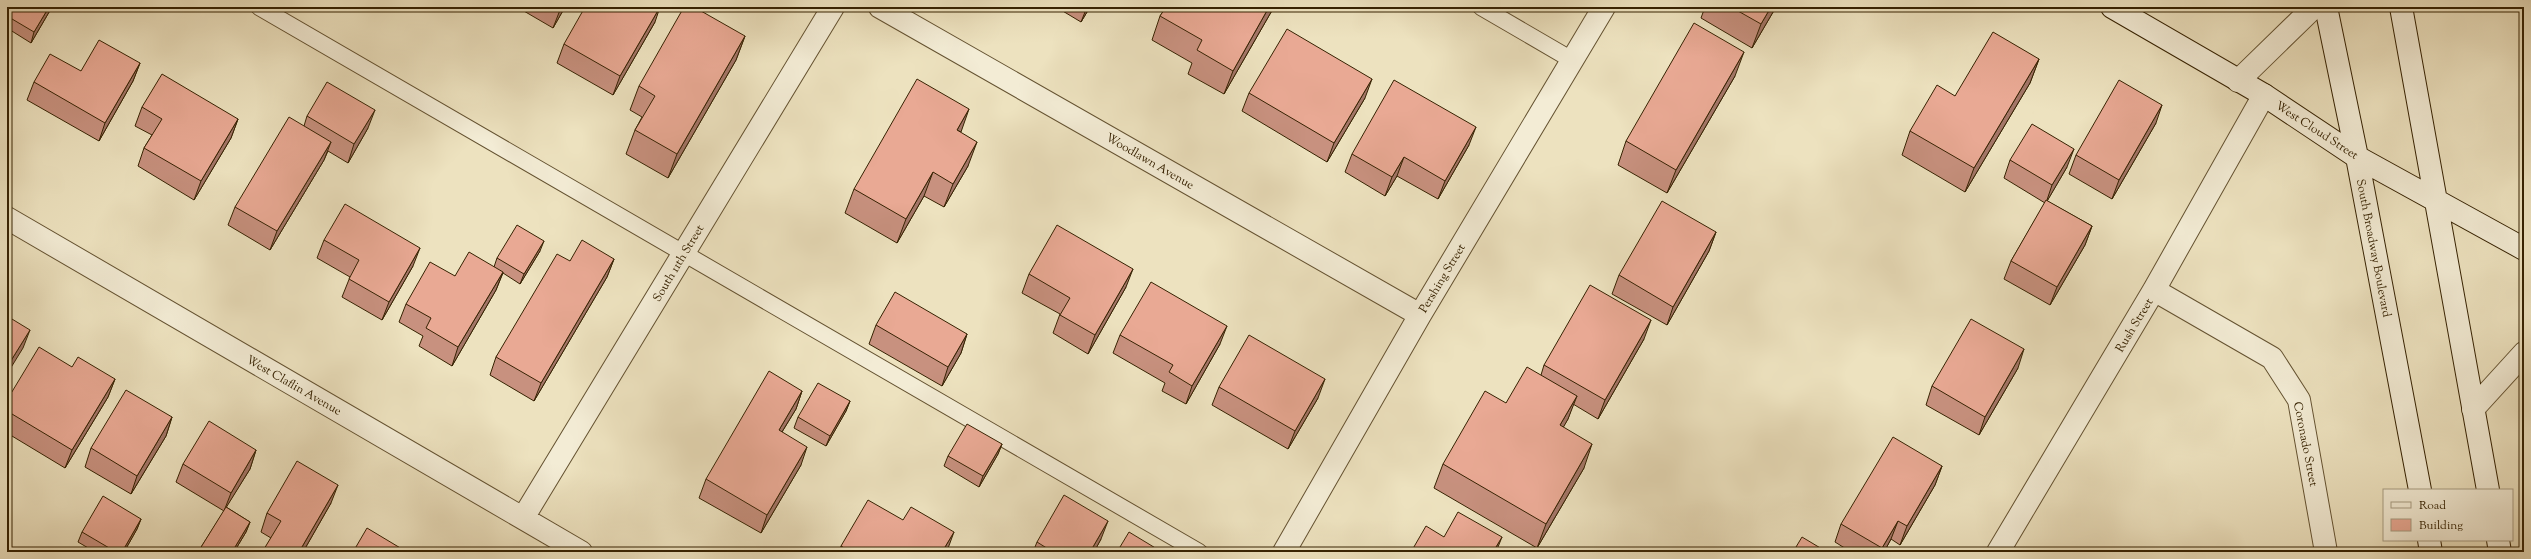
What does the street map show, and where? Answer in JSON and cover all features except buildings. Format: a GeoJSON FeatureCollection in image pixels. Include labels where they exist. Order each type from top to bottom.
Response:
{"type":"FeatureCollection","features":[{"type":"Feature","properties":{"kind":"street","name":"South 11th Street"},"geometry":{"type":"LineString","coordinates":[[523,518],[833,7]]}},
{"type":"Feature","properties":{"kind":"street","name":"Woodlawn Avenue"},"geometry":{"type":"LineString","coordinates":[[880,7],[1420,315]]}},
{"type":"Feature","properties":{"kind":"street","name":"Pershing Street"},"geometry":{"type":"LineString","coordinates":[[1284,552],[1420,315],[1604,7]]}},
{"type":"Feature","properties":{"kind":"street","name":"West Cloud Street"},"geometry":{"type":"LineString","coordinates":[[2112,7],[2264,95],[2357,157],[2524,249]]}},
{"type":"Feature","properties":{"kind":"street"},"geometry":{"type":"LineString","coordinates":[[2238,81],[2314,7]]}},
{"type":"Feature","properties":{"kind":"street","name":"South Broadway Boulevard"},"geometry":{"type":"LineString","coordinates":[[2326,7],[2357,157],[2420,489]]}},
{"type":"Feature","properties":{"kind":"street"},"geometry":{"type":"LineString","coordinates":[[2401,7],[2488,489]]}},
{"type":"Feature","properties":{"kind":"street","name":"Rush Street"},"geometry":{"type":"LineString","coordinates":[[1998,552],[2154,290],[2264,95]]}},
{"type":"Feature","properties":{"kind":"street","name":"West Claflin Avenue"},"geometry":{"type":"LineString","coordinates":[[7,218],[581,552]]}},
{"type":"Feature","properties":{"kind":"street","name":"Coronado Street"},"geometry":{"type":"LineString","coordinates":[[2154,290],[2272,358],[2299,400],[2326,552]]}},
{"type":"Feature","properties":{"kind":"street"},"geometry":{"type":"LineString","coordinates":[[2473,409],[2524,354]]}},
{"type":"Feature","properties":{"kind":"street"},"geometry":{"type":"LineString","coordinates":[[2429,541],[2431,552]]}},
{"type":"Feature","properties":{"kind":"street"},"geometry":{"type":"LineString","coordinates":[[2498,541],[2500,552]]}},
{"type":"Feature","properties":{"kind":"lane"},"geometry":{"type":"LineString","coordinates":[[259,7],[1199,552]]}},
{"type":"Feature","properties":{"kind":"lane"},"geometry":{"type":"LineString","coordinates":[[1481,7],[1572,60]]}}]}
